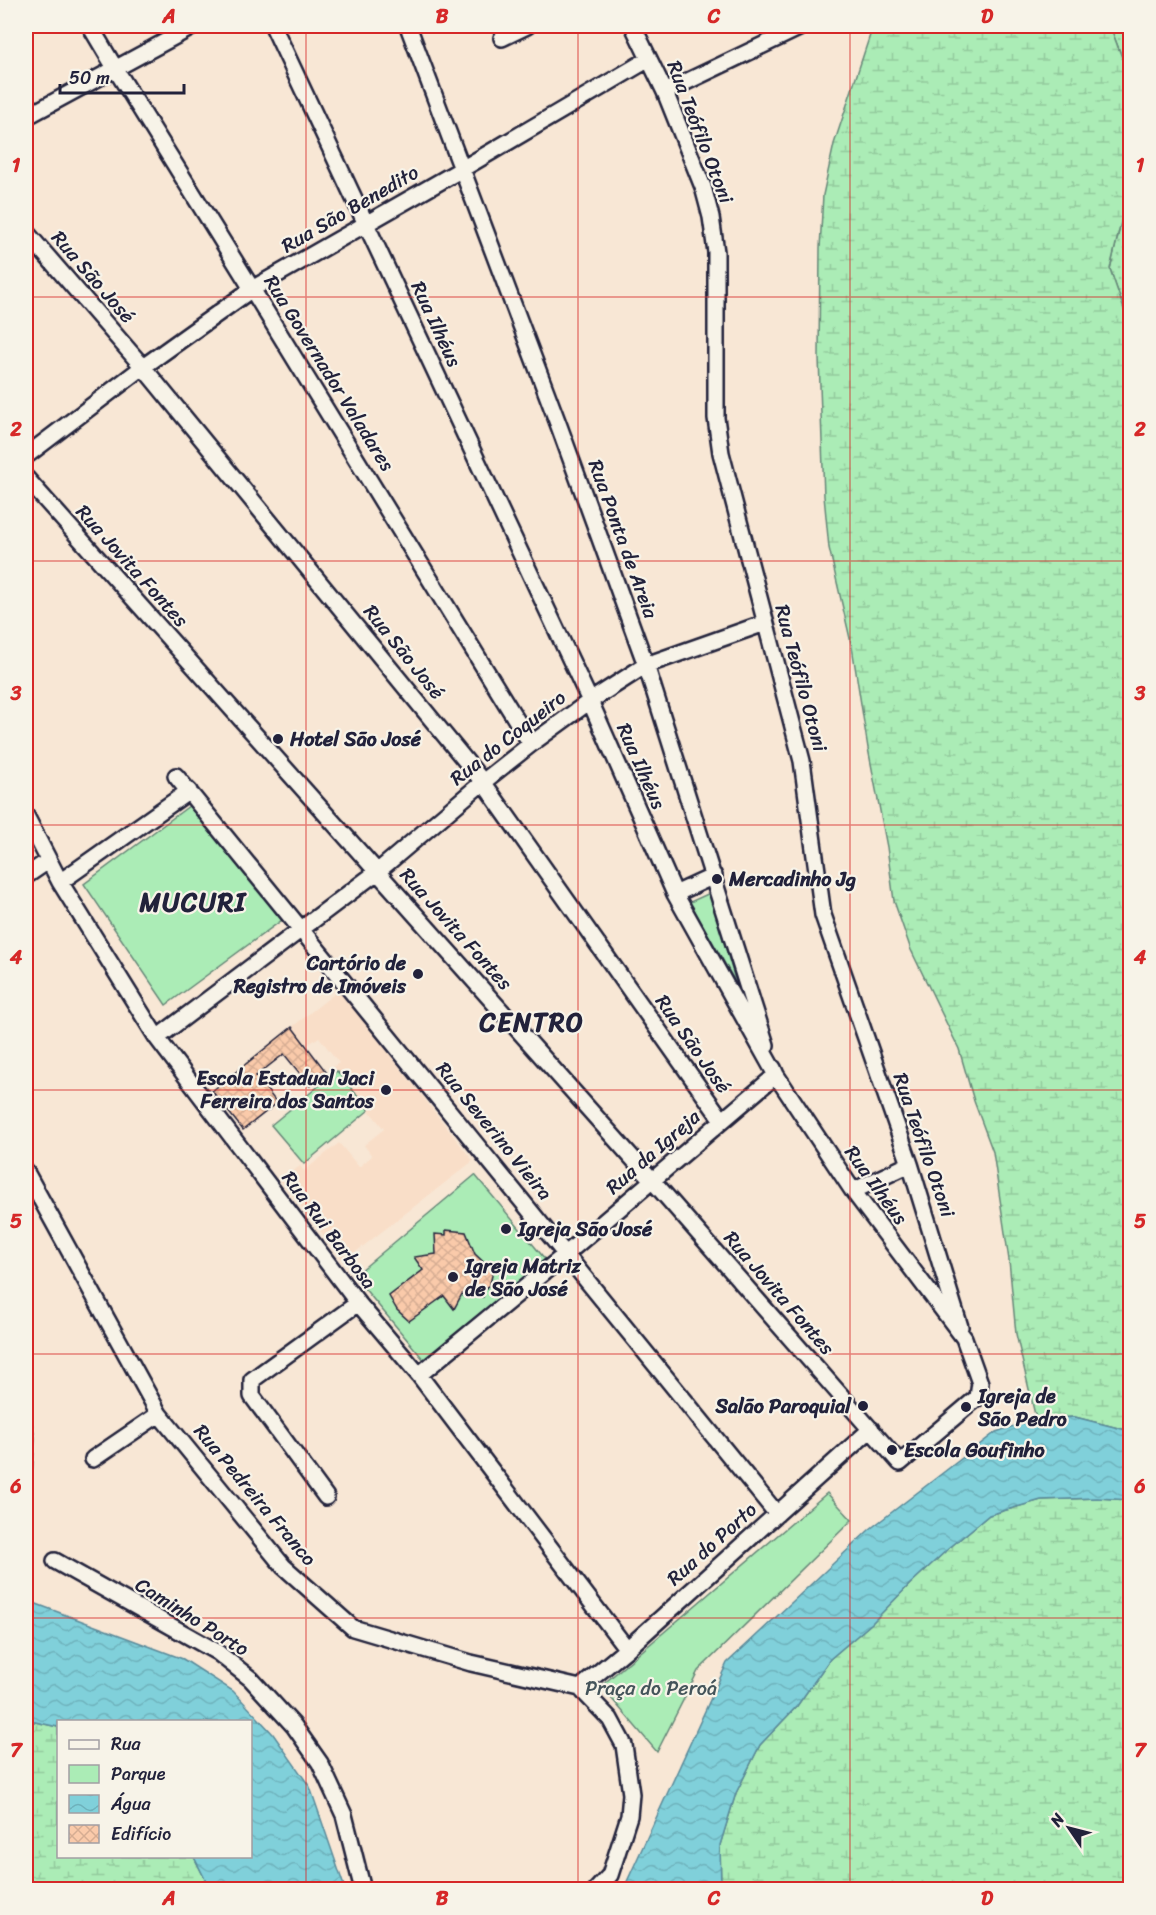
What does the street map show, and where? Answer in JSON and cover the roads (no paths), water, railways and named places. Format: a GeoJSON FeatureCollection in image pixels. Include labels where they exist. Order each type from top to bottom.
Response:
{"type":"FeatureCollection","features":[{"type":"Feature","properties":{"kind":"street","name":"Rua Governador Valadares"},"geometry":{"type":"LineString","coordinates":[[90,26],[531,744]]}},
{"type":"Feature","properties":{"kind":"street"},"geometry":{"type":"LineString","coordinates":[[26,117],[194,26]]}},
{"type":"Feature","properties":{"kind":"street","name":"Rua Ilhéus"},"geometry":{"type":"LineString","coordinates":[[273,26],[590,701],[675,894],[776,1075],[853,1191],[964,1338],[980,1383],[978,1397],[900,1463]]}},
{"type":"Feature","properties":{"kind":"street","name":"Rua Ponta de Areia"},"geometry":{"type":"LineString","coordinates":[[408,26],[646,665],[776,1075]]}},
{"type":"Feature","properties":{"kind":"street"},"geometry":{"type":"LineString","coordinates":[[502,38],[527,26]]}},
{"type":"Feature","properties":{"kind":"street","name":"Rua Teófilo Otoni"},"geometry":{"type":"LineString","coordinates":[[633,26],[665,92],[703,187],[711,217],[716,252],[716,418],[721,453],[802,762],[824,915],[910,1164],[964,1338]]}},
{"type":"Feature","properties":{"kind":"street"},"geometry":{"type":"LineString","coordinates":[[665,92],[803,26]]}},
{"type":"Feature","properties":{"kind":"street","name":"Rua São Benedito"},"geometry":{"type":"LineString","coordinates":[[26,456],[143,367],[252,289],[649,59]]}},
{"type":"Feature","properties":{"kind":"street","name":"Rua São José"},"geometry":{"type":"LineString","coordinates":[[26,232],[143,367],[483,782],[722,1120]]}},
{"type":"Feature","properties":{"kind":"street","name":"Rua Jovita Fontes"},"geometry":{"type":"LineString","coordinates":[[26,478],[652,1180],[900,1463]]}},
{"type":"Feature","properties":{"kind":"street","name":"Rua do Coqueiro"},"geometry":{"type":"LineString","coordinates":[[157,1038],[377,872],[483,782],[590,701],[646,665],[765,623]]}},
{"type":"Feature","properties":{"kind":"street","name":"Rua Severino Vieira"},"geometry":{"type":"LineString","coordinates":[[176,776],[303,929],[777,1514]]}},
{"type":"Feature","properties":{"kind":"street"},"geometry":{"type":"LineString","coordinates":[[60,882],[189,791]]}},
{"type":"Feature","properties":{"kind":"street","name":"Rua Rui Barbosa"},"geometry":{"type":"LineString","coordinates":[[26,816],[60,882],[157,1038],[358,1303],[419,1375],[627,1649]]}},
{"type":"Feature","properties":{"kind":"street"},"geometry":{"type":"LineString","coordinates":[[26,876],[48,861]]}},
{"type":"Feature","properties":{"kind":"street"},"geometry":{"type":"LineString","coordinates":[[675,894],[714,876]]}},
{"type":"Feature","properties":{"kind":"street","name":"Rua da Igreja"},"geometry":{"type":"LineString","coordinates":[[419,1375],[566,1254],[776,1075]]}},
{"type":"Feature","properties":{"kind":"street"},"geometry":{"type":"LineString","coordinates":[[853,1191],[910,1164]]}},
{"type":"Feature","properties":{"kind":"street","name":"Rua Pedreira Franco"},"geometry":{"type":"LineString","coordinates":[[26,1172],[159,1414],[283,1566],[353,1628],[471,1663],[580,1688]]}},
{"type":"Feature","properties":{"kind":"street"},"geometry":{"type":"LineString","coordinates":[[326,1497],[252,1396],[252,1380],[358,1303]]}},
{"type":"Feature","properties":{"kind":"street"},"geometry":{"type":"LineString","coordinates":[[93,1459],[159,1414]]}},
{"type":"Feature","properties":{"kind":"street","name":"Rua do Porto"},"geometry":{"type":"LineString","coordinates":[[580,1688],[627,1649],[871,1430]]}},
{"type":"Feature","properties":{"kind":"street","name":"Caminho Porto"},"geometry":{"type":"LineString","coordinates":[[55,1561],[217,1652],[258,1687],[294,1726],[320,1763],[344,1815],[363,1890]]}},
{"type":"Feature","properties":{"kind":"street"},"geometry":{"type":"LineString","coordinates":[[580,1688],[610,1719],[624,1745],[631,1794],[630,1816],[610,1875],[596,1890]]}},
{"type":"Feature","properties":{"kind":"water"},"geometry":{"type":"Polygon","coordinates":[[[1075,1417],[1130,1431],[1130,1500],[1097,1498],[1041,1500],[989,1515],[948,1549],[872,1623],[830,1659],[797,1706],[760,1745],[736,1793],[720,1845],[721,1889],[625,1889],[727,1663],[870,1529],[996,1432],[1036,1419],[1075,1417]]]}},
{"type":"Feature","properties":{"kind":"water"},"geometry":{"type":"Polygon","coordinates":[[[26,1600],[183,1659],[233,1691],[273,1734],[310,1787],[345,1889],[210,1889],[194,1858],[252,1858],[252,1720],[57,1720],[57,1727],[26,1720],[26,1600]]]}},
{"type":"Feature","properties":{"kind":"place","name":"Hotel São José"},"geometry":{"type":"Point","coordinates":[278,739]}},
{"type":"Feature","properties":{"kind":"place","name":"Mercadinho Jg"},"geometry":{"type":"Point","coordinates":[717,879]}},
{"type":"Feature","properties":{"kind":"place","name":"Cartório de Registro de Imóveis"},"geometry":{"type":"Point","coordinates":[418,974]}},
{"type":"Feature","properties":{"kind":"place","name":"Escola Estadual Jaci Ferreira dos Santos"},"geometry":{"type":"Point","coordinates":[386,1090]}},
{"type":"Feature","properties":{"kind":"place","name":"Igreja São José"},"geometry":{"type":"Point","coordinates":[506,1229]}},
{"type":"Feature","properties":{"kind":"place","name":"Igreja Matriz de São José"},"geometry":{"type":"Point","coordinates":[453,1277]}},
{"type":"Feature","properties":{"kind":"place","name":"Salão Paroquial"},"geometry":{"type":"Point","coordinates":[863,1406]}},
{"type":"Feature","properties":{"kind":"place","name":"Igreja de São Pedro"},"geometry":{"type":"Point","coordinates":[966,1407]}},
{"type":"Feature","properties":{"kind":"place","name":"Escola Goufinho"},"geometry":{"type":"Point","coordinates":[892,1450]}},
{"type":"Feature","properties":{"kind":"district","name":"MUCURI"},"geometry":{"type":"Point","coordinates":[193,902]}},
{"type":"Feature","properties":{"kind":"district","name":"CENTRO"},"geometry":{"type":"Point","coordinates":[532,1022]}},
{"type":"Feature","properties":{"kind":"park label","name":"Praça do Peroá"},"geometry":{"type":"Point","coordinates":[651,1688]}}]}
